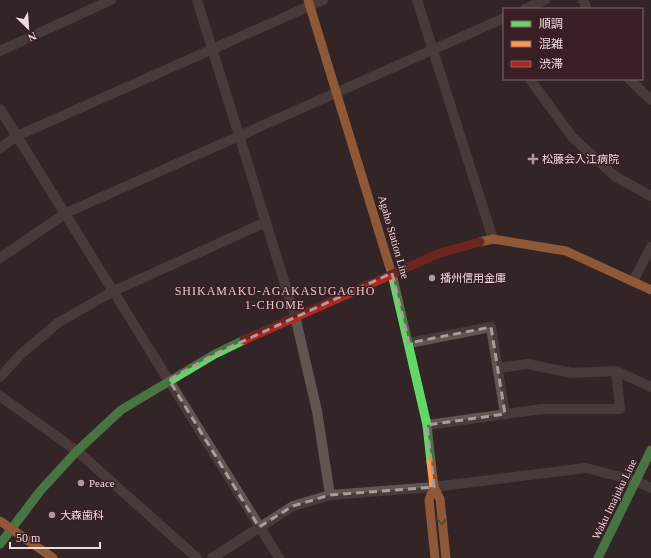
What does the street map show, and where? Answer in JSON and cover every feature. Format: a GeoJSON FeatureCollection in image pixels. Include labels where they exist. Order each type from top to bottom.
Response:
{"type":"FeatureCollection","features":[{"type":"Feature","properties":{"kind":"main road","name":"Agaho Station Line"},"geometry":{"type":"LineString","coordinates":[[309,3],[392,273],[427,425],[434,487],[440,499],[446,558]]}},
{"type":"Feature","properties":{"kind":"main road"},"geometry":{"type":"LineString","coordinates":[[0,544],[41,490],[77,451],[121,410],[169,380],[215,354],[295,316],[440,253],[493,239],[566,251],[651,290]]}},
{"type":"Feature","properties":{"kind":"main road","name":"Waku Imajuku Line"},"geometry":{"type":"LineString","coordinates":[[598,558],[651,450]]}},
{"type":"Feature","properties":{"kind":"main road","name":"Agaho Station Line"},"geometry":{"type":"LineString","coordinates":[[434,487],[429,500],[435,558]]}},
{"type":"Feature","properties":{"kind":"main road"},"geometry":{"type":"LineString","coordinates":[[0,521],[53,558]]}},
{"type":"Feature","properties":{"kind":"street"},"geometry":{"type":"LineString","coordinates":[[0,51],[111,0]]}},
{"type":"Feature","properties":{"kind":"street"},"geometry":{"type":"LineString","coordinates":[[197,0],[295,316],[317,411],[330,495]]}},
{"type":"Feature","properties":{"kind":"street"},"geometry":{"type":"LineString","coordinates":[[0,148],[17,136],[213,50],[309,3],[323,0]]}},
{"type":"Feature","properties":{"kind":"street"},"geometry":{"type":"LineString","coordinates":[[417,0],[493,239]]}},
{"type":"Feature","properties":{"kind":"street"},"geometry":{"type":"LineString","coordinates":[[527,8],[545,0]]}},
{"type":"Feature","properties":{"kind":"street"},"geometry":{"type":"LineString","coordinates":[[0,258],[66,213],[433,49],[503,19]]}},
{"type":"Feature","properties":{"kind":"street"},"geometry":{"type":"LineString","coordinates":[[531,80],[572,138],[616,177],[651,196]]}},
{"type":"Feature","properties":{"kind":"street"},"geometry":{"type":"LineString","coordinates":[[630,80],[651,100]]}},
{"type":"Feature","properties":{"kind":"street"},"geometry":{"type":"LineString","coordinates":[[0,108],[279,558]]}},
{"type":"Feature","properties":{"kind":"street"},"geometry":{"type":"LineString","coordinates":[[0,377],[21,354],[60,322],[114,291],[266,222]]}},
{"type":"Feature","properties":{"kind":"street"},"geometry":{"type":"LineString","coordinates":[[633,281],[651,247]]}},
{"type":"Feature","properties":{"kind":"street"},"geometry":{"type":"LineString","coordinates":[[409,343],[491,327],[505,414]]}},
{"type":"Feature","properties":{"kind":"street"},"geometry":{"type":"LineString","coordinates":[[498,368],[527,364],[572,373],[616,371],[651,387]]}},
{"type":"Feature","properties":{"kind":"street"},"geometry":{"type":"LineString","coordinates":[[427,425],[542,408],[620,409],[616,371]]}},
{"type":"Feature","properties":{"kind":"street"},"geometry":{"type":"LineString","coordinates":[[0,396],[77,451],[197,558]]}},
{"type":"Feature","properties":{"kind":"street"},"geometry":{"type":"LineString","coordinates":[[212,558],[293,506],[330,495],[434,487],[586,468],[636,481],[651,488]]}},
{"type":"Feature","properties":{"kind":"highlighted area"},"geometry":{"type":"Polygon","coordinates":[[[392,273],[409,343],[491,327],[505,414],[427,425],[434,487],[330,495],[293,506],[259,527],[169,380],[215,354],[392,273]]]}},
{"type":"Feature","properties":{"kind":"traffic: fast"},"geometry":{"type":"LineString","coordinates":[[393,278],[427,425],[431,462]]}},
{"type":"Feature","properties":{"kind":"traffic: fast"},"geometry":{"type":"LineString","coordinates":[[0,544],[41,490],[77,451],[121,410],[215,354],[244,340]]}},
{"type":"Feature","properties":{"kind":"traffic: fast"},"geometry":{"type":"LineString","coordinates":[[598,558],[651,450]]}},
{"type":"Feature","properties":{"kind":"traffic: slow"},"geometry":{"type":"LineString","coordinates":[[308,0],[393,278]]}},
{"type":"Feature","properties":{"kind":"traffic: slow"},"geometry":{"type":"LineString","coordinates":[[480,242],[493,239],[566,251],[651,290]]}},
{"type":"Feature","properties":{"kind":"traffic: slow"},"geometry":{"type":"LineString","coordinates":[[431,462],[434,487],[440,499],[446,558]]}},
{"type":"Feature","properties":{"kind":"traffic: slow"},"geometry":{"type":"LineString","coordinates":[[434,487],[429,500],[435,558]]}},
{"type":"Feature","properties":{"kind":"traffic: slow"},"geometry":{"type":"LineString","coordinates":[[0,521],[53,558]]}},
{"type":"Feature","properties":{"kind":"traffic: jam"},"geometry":{"type":"LineString","coordinates":[[244,340],[440,253],[480,242]]}},
{"type":"Feature","properties":{"kind":"place","name":"松藤会入江病院"},"geometry":{"type":"Point","coordinates":[533,159]}},
{"type":"Feature","properties":{"kind":"place","name":"播州信用金庫"},"geometry":{"type":"Point","coordinates":[432,278]}},
{"type":"Feature","properties":{"kind":"place","name":"Peace"},"geometry":{"type":"Point","coordinates":[81,483]}},
{"type":"Feature","properties":{"kind":"place","name":"大森歯科"},"geometry":{"type":"Point","coordinates":[52,515]}},
{"type":"Feature","properties":{"kind":"district","name":"SHIKAMAKU-AGAKASUGACHO 1-CHOME"},"geometry":{"type":"Point","coordinates":[275,298]}}]}
